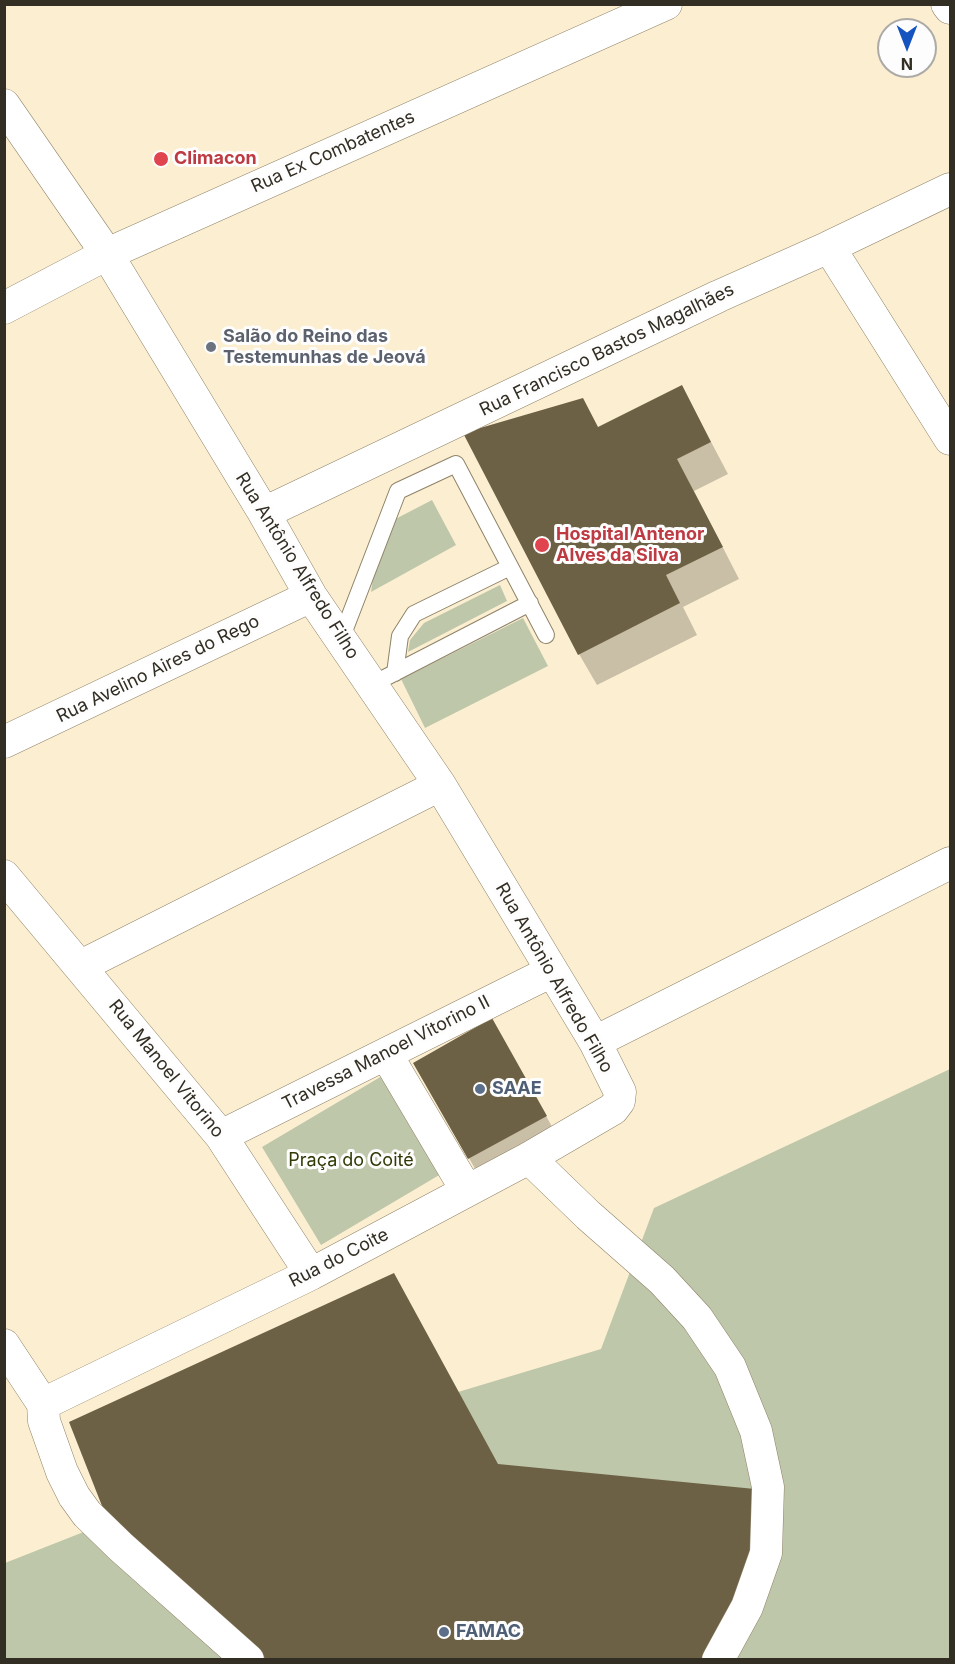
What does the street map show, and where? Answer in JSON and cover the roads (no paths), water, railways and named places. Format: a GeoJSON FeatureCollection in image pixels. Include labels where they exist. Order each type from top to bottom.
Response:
{"type":"FeatureCollection","features":[{"type":"Feature","properties":{"kind":"street","name":"Rua Ex Combatentes"},"geometry":{"type":"LineString","coordinates":[[4,308],[107,254],[666,4]]}},
{"type":"Feature","properties":{"kind":"street"},"geometry":{"type":"LineString","coordinates":[[947,4],[951,8]]}},
{"type":"Feature","properties":{"kind":"street","name":"Rua Antônio Alfredo Filho"},"geometry":{"type":"LineString","coordinates":[[4,105],[107,254],[264,513],[311,596],[341,639],[383,679],[440,785],[595,1042],[620,1092]]}},
{"type":"Feature","properties":{"kind":"street","name":"Rua Francisco Bastos Magalhães"},"geometry":{"type":"LineString","coordinates":[[264,513],[719,296],[951,189]]}},
{"type":"Feature","properties":{"kind":"street"},"geometry":{"type":"LineString","coordinates":[[829,247],[951,438]]}},
{"type":"Feature","properties":{"kind":"street","name":"Rua Avelino Aires do Rego"},"geometry":{"type":"LineString","coordinates":[[4,742],[311,596]]}},
{"type":"Feature","properties":{"kind":"street"},"geometry":{"type":"LineString","coordinates":[[81,966],[440,785]]}},
{"type":"Feature","properties":{"kind":"street"},"geometry":{"type":"LineString","coordinates":[[595,1042],[951,863]]}},
{"type":"Feature","properties":{"kind":"street","name":"Rua Manoel Vitorino"},"geometry":{"type":"LineString","coordinates":[[4,876],[221,1136],[311,1274]]}},
{"type":"Feature","properties":{"kind":"street","name":"Travessa Manoel Vitorino II"},"geometry":{"type":"LineString","coordinates":[[221,1136],[552,971]]}},
{"type":"Feature","properties":{"kind":"street"},"geometry":{"type":"LineString","coordinates":[[386,1054],[467,1191]]}},
{"type":"Feature","properties":{"kind":"street","name":"Rua do Coite"},"geometry":{"type":"LineString","coordinates":[[43,1404],[311,1274],[529,1158],[614,1108],[619,1101],[620,1092]]}},
{"type":"Feature","properties":{"kind":"street"},"geometry":{"type":"LineString","coordinates":[[529,1158],[588,1215],[662,1280],[697,1318],[730,1367],[756,1431],[768,1487],[766,1553],[747,1607],[718,1659]]}},
{"type":"Feature","properties":{"kind":"street"},"geometry":{"type":"LineString","coordinates":[[4,1345],[43,1404],[44,1421],[62,1472],[74,1496],[87,1514],[244,1658]]}},
{"type":"Feature","properties":{"kind":"lane"},"geometry":{"type":"LineString","coordinates":[[341,639],[398,490],[456,464],[546,635]]}},
{"type":"Feature","properties":{"kind":"lane"},"geometry":{"type":"LineString","coordinates":[[383,679],[400,636],[414,614],[510,567]]}},
{"type":"Feature","properties":{"kind":"lane"},"geometry":{"type":"LineString","coordinates":[[383,679],[530,603]]}},
{"type":"Feature","properties":{"kind":"place","name":"Climacon"},"geometry":{"type":"Point","coordinates":[161,159]}},
{"type":"Feature","properties":{"kind":"place","name":"Salão do Reino das Testemunhas de Jeová"},"geometry":{"type":"Point","coordinates":[211,347]}},
{"type":"Feature","properties":{"kind":"place","name":"Hospital Antenor Alves da Silva"},"geometry":{"type":"Point","coordinates":[542,545]}},
{"type":"Feature","properties":{"kind":"place","name":"SAAE"},"geometry":{"type":"Point","coordinates":[480,1089]}},
{"type":"Feature","properties":{"kind":"place","name":"FAMAC"},"geometry":{"type":"Point","coordinates":[444,1632]}},
{"type":"Feature","properties":{"kind":"park label","name":"Praça do Coité"},"geometry":{"type":"Point","coordinates":[351,1161]}}]}
